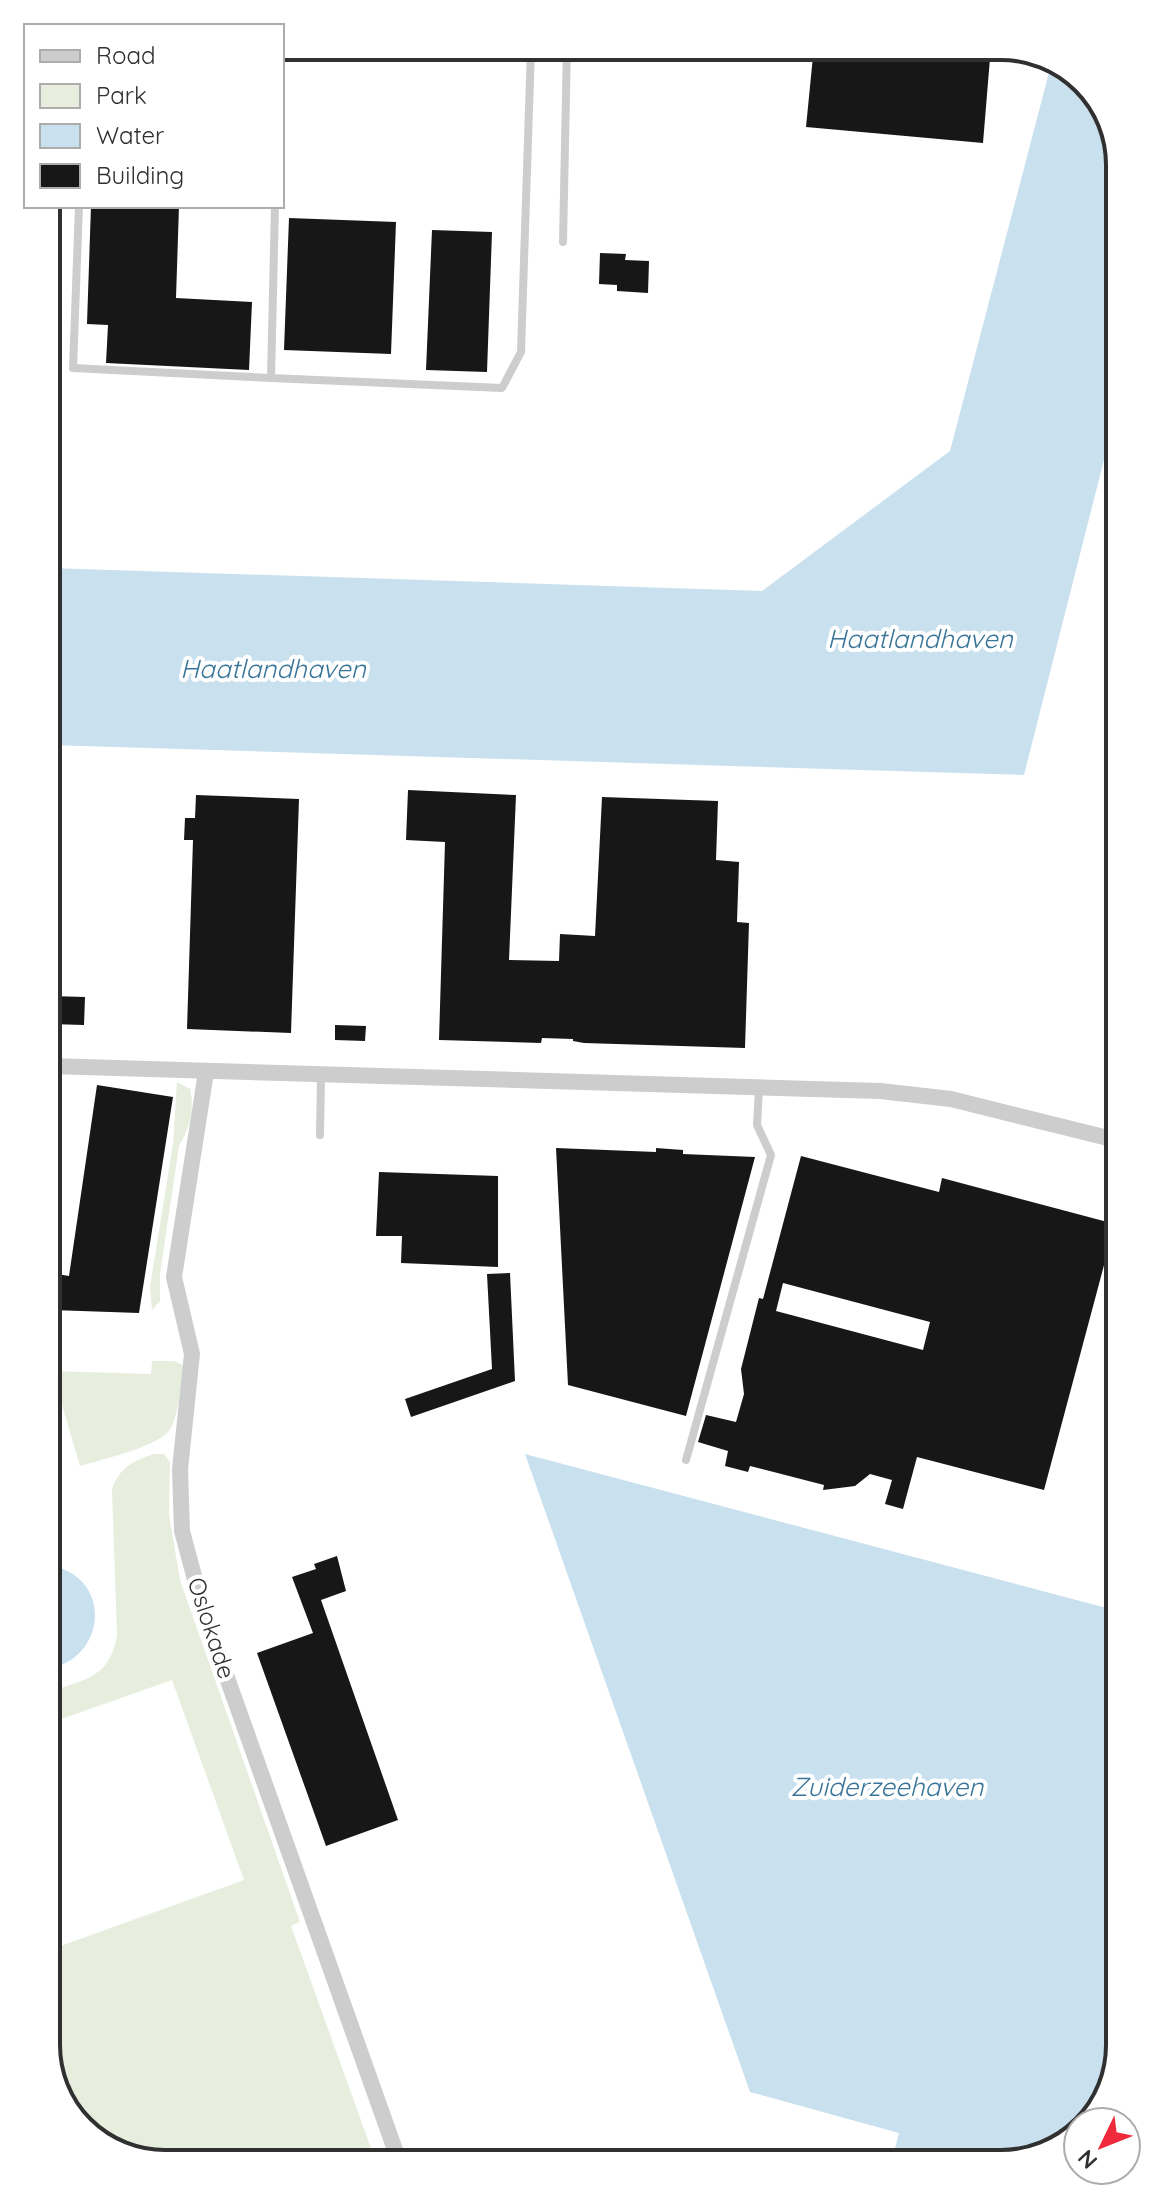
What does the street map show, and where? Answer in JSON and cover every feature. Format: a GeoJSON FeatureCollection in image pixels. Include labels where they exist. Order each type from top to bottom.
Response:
{"type":"FeatureCollection","features":[{"type":"Feature","properties":{"kind":"street"},"geometry":{"type":"LineString","coordinates":[[60,1066],[880,1091],[951,1099],[1106,1138]]}},
{"type":"Feature","properties":{"kind":"street","name":"Oslokade"},"geometry":{"type":"LineString","coordinates":[[206,1072],[174,1277],[192,1354],[180,1469],[182,1531],[204,1613],[395,2150]]}},
{"type":"Feature","properties":{"kind":"lane"},"geometry":{"type":"LineString","coordinates":[[79,208],[73,368],[502,388],[521,352],[531,60]]}},
{"type":"Feature","properties":{"kind":"lane"},"geometry":{"type":"LineString","coordinates":[[563,242],[567,60]]}},
{"type":"Feature","properties":{"kind":"lane"},"geometry":{"type":"LineString","coordinates":[[271,378],[275,208]]}},
{"type":"Feature","properties":{"kind":"lane"},"geometry":{"type":"LineString","coordinates":[[320,1135],[321,1075]]}},
{"type":"Feature","properties":{"kind":"lane"},"geometry":{"type":"LineString","coordinates":[[686,1460],[771,1155],[757,1125],[759,1088]]}},
{"type":"Feature","properties":{"kind":"green space"},"geometry":{"type":"Polygon","coordinates":[[[177,1082],[190,1089],[191,1111],[186,1133],[179,1146],[160,1274],[160,1301],[152,1310],[150,1287],[173,1143],[177,1082]]]}},
{"type":"Feature","properties":{"kind":"green space"},"geometry":{"type":"Polygon","coordinates":[[[152,1361],[174,1361],[183,1365],[177,1410],[168,1432],[139,1448],[80,1466],[60,1398],[60,1371],[151,1374],[152,1361]]]}},
{"type":"Feature","properties":{"kind":"green space"},"geometry":{"type":"Polygon","coordinates":[[[153,1454],[164,1454],[170,1462],[169,1514],[180,1580],[300,1922],[291,1926],[372,2150],[158,2150],[138,2146],[101,2128],[82,2109],[68,2085],[60,2045],[60,1946],[244,1880],[172,1680],[60,1720],[60,1689],[95,1674],[109,1660],[113,1650],[117,1636],[112,1489],[119,1475],[153,1454]]]}},
{"type":"Feature","properties":{"kind":"water","name":"Haatlandhaven"},"geometry":{"type":"Polygon","coordinates":[[[1049,72],[1070,86],[1088,106],[1104,144],[1106,452],[1024,775],[60,745],[60,568],[762,591],[950,451],[1049,72]]]}},
{"type":"Feature","properties":{"kind":"water","name":"Zuiderzeehaven"},"geometry":{"type":"Polygon","coordinates":[[[525,1454],[1106,1608],[1106,2045],[1095,2092],[1086,2106],[1062,2106],[1060,2132],[1022,2148],[895,2150],[899,2133],[750,2092],[525,1454]]]}},
{"type":"Feature","properties":{"kind":"water"},"geometry":{"type":"Polygon","coordinates":[[[60,1569],[72,1573],[85,1585],[93,1600],[95,1616],[92,1632],[84,1647],[71,1660],[60,1665],[60,1569]]]}},
{"type":"Feature","properties":{"kind":"building"},"geometry":{"type":"Polygon","coordinates":[[[813,60],[990,60],[983,143],[806,127],[813,60]]]}},
{"type":"Feature","properties":{"kind":"building"},"geometry":{"type":"Polygon","coordinates":[[[91,208],[179,208],[176,298],[252,302],[249,370],[106,363],[108,325],[87,324],[91,208]]]}},
{"type":"Feature","properties":{"kind":"building"},"geometry":{"type":"Polygon","coordinates":[[[289,218],[396,222],[391,354],[284,350],[289,218]]]}},
{"type":"Feature","properties":{"kind":"building"},"geometry":{"type":"Polygon","coordinates":[[[432,230],[492,232],[487,372],[426,370],[432,230]]]}},
{"type":"Feature","properties":{"kind":"building"},"geometry":{"type":"Polygon","coordinates":[[[600,253],[626,254],[625,260],[649,261],[648,293],[617,291],[617,285],[599,284],[600,253]]]}},
{"type":"Feature","properties":{"kind":"building"},"geometry":{"type":"Polygon","coordinates":[[[408,790],[516,795],[509,960],[559,961],[560,934],[595,936],[602,797],[718,801],[716,860],[739,862],[737,922],[749,923],[745,1048],[584,1043],[573,1039],[542,1038],[541,1043],[439,1040],[445,842],[406,840],[408,790]]]}},
{"type":"Feature","properties":{"kind":"building"},"geometry":{"type":"Polygon","coordinates":[[[196,795],[299,799],[291,1033],[187,1029],[193,840],[184,840],[185,818],[195,818],[196,795]]]}},
{"type":"Feature","properties":{"kind":"building"},"geometry":{"type":"Polygon","coordinates":[[[60,996],[85,997],[84,1025],[60,1024],[60,996]]]}},
{"type":"Feature","properties":{"kind":"building"},"geometry":{"type":"Polygon","coordinates":[[[335,1025],[366,1026],[365,1041],[335,1040],[335,1025]]]}},
{"type":"Feature","properties":{"kind":"building"},"geometry":{"type":"Polygon","coordinates":[[[97,1085],[173,1097],[139,1313],[60,1310],[60,1274],[69,1276],[97,1085]]]}},
{"type":"Feature","properties":{"kind":"building"},"geometry":{"type":"Polygon","coordinates":[[[556,1148],[656,1152],[656,1148],[683,1150],[683,1154],[755,1157],[686,1416],[568,1385],[556,1148]]]}},
{"type":"Feature","properties":{"kind":"building"},"geometry":{"type":"Polygon","coordinates":[[[801,1156],[939,1192],[942,1178],[1106,1222],[1106,1258],[1044,1490],[917,1457],[903,1509],[885,1504],[892,1480],[870,1474],[855,1486],[823,1490],[824,1485],[750,1466],[748,1472],[725,1466],[728,1451],[698,1442],[706,1415],[736,1422],[744,1394],[741,1369],[759,1298],[763,1299],[801,1156]],[[783,1283],[776,1311],[923,1350],[930,1322],[783,1283]]]}},
{"type":"Feature","properties":{"kind":"building"},"geometry":{"type":"Polygon","coordinates":[[[379,1172],[498,1176],[498,1267],[401,1263],[402,1236],[376,1236],[379,1172]]]}},
{"type":"Feature","properties":{"kind":"building"},"geometry":{"type":"Polygon","coordinates":[[[510,1273],[515,1381],[411,1417],[405,1399],[492,1369],[487,1274],[510,1273]]]}},
{"type":"Feature","properties":{"kind":"building"},"geometry":{"type":"Polygon","coordinates":[[[337,1556],[346,1591],[321,1600],[398,1820],[326,1846],[257,1653],[313,1633],[292,1577],[316,1569],[314,1564],[337,1556]]]}}]}
